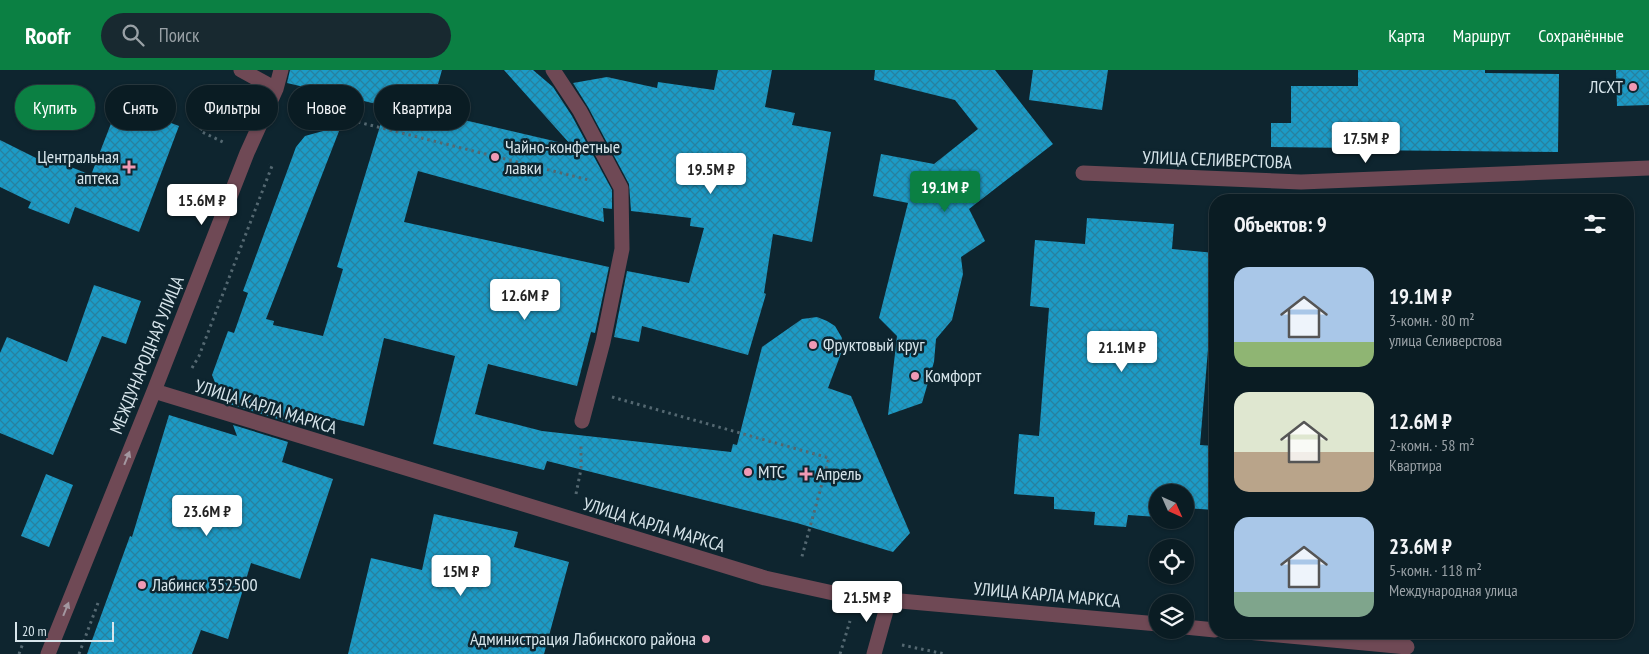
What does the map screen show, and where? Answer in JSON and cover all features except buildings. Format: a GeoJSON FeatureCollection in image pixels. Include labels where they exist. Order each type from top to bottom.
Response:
{"type":"FeatureCollection","features":[{"type":"Feature","properties":{"kind":"street"},"geometry":{"type":"LineString","coordinates":[[241,70],[269,85]]}},
{"type":"Feature","properties":{"kind":"street","name":"МЕЖДУНАРОДНАЯ УЛИЦА"},"geometry":{"type":"LineString","coordinates":[[277,85],[281,70]]}},
{"type":"Feature","properties":{"kind":"street"},"geometry":{"type":"LineString","coordinates":[[553,70],[580,111],[620,188],[622,249],[603,342],[582,421]]}},
{"type":"Feature","properties":{"kind":"street","name":"МЕЖДУНАРОДНАЯ УЛИЦА"},"geometry":{"type":"LineString","coordinates":[[48,654],[257,130]]}},
{"type":"Feature","properties":{"kind":"street","name":"УЛИЦА СЕЛИВЕРСТОВА"},"geometry":{"type":"LineString","coordinates":[[1083,172],[1301,182],[1649,168]]}},
{"type":"Feature","properties":{"kind":"street","name":"УЛИЦА КАРЛА МАРКСА"},"geometry":{"type":"LineString","coordinates":[[154,391],[765,578],[856,598],[1149,623]]}},
{"type":"Feature","properties":{"kind":"street"},"geometry":{"type":"LineString","coordinates":[[875,647],[889,600]]}},
{"type":"Feature","properties":{"kind":"street"},"geometry":{"type":"LineString","coordinates":[[1194,628],[1209,629]]}},
{"type":"Feature","properties":{"kind":"street"},"geometry":{"type":"LineString","coordinates":[[1321,639],[1407,647]]}},
{"type":"Feature","properties":{"kind":"path"},"geometry":{"type":"LineString","coordinates":[[364,124],[620,188]]}},
{"type":"Feature","properties":{"kind":"path"},"geometry":{"type":"LineString","coordinates":[[590,391],[829,458],[794,584]]}},
{"type":"Feature","properties":{"kind":"path"},"geometry":{"type":"LineString","coordinates":[[570,519],[580,469],[582,421]]}},
{"type":"Feature","properties":{"kind":"path"},"geometry":{"type":"LineString","coordinates":[[840,654],[856,598]]}},
{"type":"Feature","properties":{"kind":"path"},"geometry":{"type":"LineString","coordinates":[[875,647],[945,654]]}},
{"type":"Feature","properties":{"kind":"place","name":"ЛСХТ"},"geometry":{"type":"Point","coordinates":[1633,87]}},
{"type":"Feature","properties":{"kind":"place","name":"Чайно-конфетные лавки"},"geometry":{"type":"Point","coordinates":[495,157]}},
{"type":"Feature","properties":{"kind":"place","name":"Центральная аптека"},"geometry":{"type":"Point","coordinates":[129,167]}},
{"type":"Feature","properties":{"kind":"place","name":"Фруктовый круг"},"geometry":{"type":"Point","coordinates":[813,345]}},
{"type":"Feature","properties":{"kind":"place","name":"Комфорт"},"geometry":{"type":"Point","coordinates":[915,376]}},
{"type":"Feature","properties":{"kind":"place","name":"МТС"},"geometry":{"type":"Point","coordinates":[748,472]}},
{"type":"Feature","properties":{"kind":"place","name":"Апрель"},"geometry":{"type":"Point","coordinates":[806,474]}},
{"type":"Feature","properties":{"kind":"place","name":"Лабинск 352500"},"geometry":{"type":"Point","coordinates":[142,585]}},
{"type":"Feature","properties":{"kind":"place","name":"Администрация Лабинского района"},"geometry":{"type":"Point","coordinates":[706,639]}}]}
